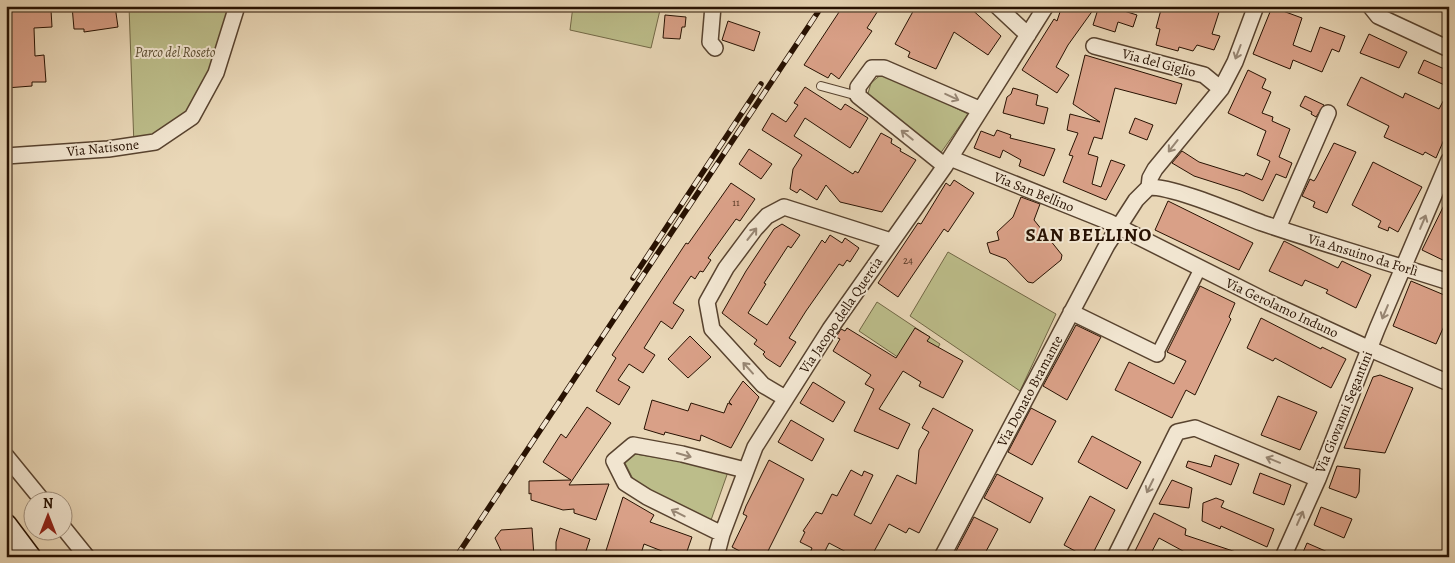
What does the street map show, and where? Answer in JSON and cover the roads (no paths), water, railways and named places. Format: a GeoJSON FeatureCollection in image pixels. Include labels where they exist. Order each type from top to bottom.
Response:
{"type":"FeatureCollection","features":[{"type":"Feature","properties":{"kind":"main road"},"geometry":{"type":"LineString","coordinates":[[6,525],[30,557]]}},
{"type":"Feature","properties":{"kind":"street","name":"Via Natisone"},"geometry":{"type":"LineString","coordinates":[[6,156],[108,149],[155,142],[192,117],[216,73],[236,6]]}},
{"type":"Feature","properties":{"kind":"street"},"geometry":{"type":"LineString","coordinates":[[713,6],[710,42],[715,48]]}},
{"type":"Feature","properties":{"kind":"street"},"geometry":{"type":"LineString","coordinates":[[997,6],[1028,36]]}},
{"type":"Feature","properties":{"kind":"street","name":"Via Jacopo della Quercia"},"geometry":{"type":"LineString","coordinates":[[716,557],[722,534],[755,447],[785,398],[947,162],[1046,6]]}},
{"type":"Feature","properties":{"kind":"street"},"geometry":{"type":"LineString","coordinates":[[1118,227],[1136,200],[1149,187],[1150,178],[1155,169],[1221,89],[1256,6]]}},
{"type":"Feature","properties":{"kind":"street"},"geometry":{"type":"LineString","coordinates":[[1370,6],[1378,16],[1449,49]]}},
{"type":"Feature","properties":{"kind":"street","name":"Via del Giglio"},"geometry":{"type":"LineString","coordinates":[[1094,46],[1204,75],[1221,89]]}},
{"type":"Feature","properties":{"kind":"street"},"geometry":{"type":"LineString","coordinates":[[947,162],[858,96],[858,87],[872,68],[884,68],[979,109]]}},
{"type":"Feature","properties":{"kind":"street"},"geometry":{"type":"LineString","coordinates":[[1278,228],[1328,113]]}},
{"type":"Feature","properties":{"kind":"street","name":"Via Giovanni Segantini"},"geometry":{"type":"LineString","coordinates":[[1283,557],[1318,479],[1449,160]]}},
{"type":"Feature","properties":{"kind":"street","name":"Via San Bellino"},"geometry":{"type":"LineString","coordinates":[[947,162],[1118,227]]}},
{"type":"Feature","properties":{"kind":"street","name":"Via Ansuino da Forlì"},"geometry":{"type":"LineString","coordinates":[[1149,187],[1176,193],[1278,228],[1449,282]]}},
{"type":"Feature","properties":{"kind":"street"},"geometry":{"type":"LineString","coordinates":[[785,398],[763,385],[712,329],[707,302],[726,268],[767,216],[784,208],[891,241]]}},
{"type":"Feature","properties":{"kind":"street","name":"Via Gerolamo Induno"},"geometry":{"type":"LineString","coordinates":[[1118,227],[1200,269],[1370,350],[1449,383]]}},
{"type":"Feature","properties":{"kind":"street","name":"Via Donato Bramante"},"geometry":{"type":"LineString","coordinates":[[942,557],[1118,227]]}},
{"type":"Feature","properties":{"kind":"street"},"geometry":{"type":"LineString","coordinates":[[1071,312],[1156,354],[1200,269]]}},
{"type":"Feature","properties":{"kind":"street"},"geometry":{"type":"LineString","coordinates":[[1115,557],[1177,432],[1195,428],[1318,479]]}},
{"type":"Feature","properties":{"kind":"street"},"geometry":{"type":"LineString","coordinates":[[722,534],[625,484],[614,461],[633,445],[682,454],[745,470]]}},
{"type":"Feature","properties":{"kind":"street"},"geometry":{"type":"LineString","coordinates":[[6,456],[34,490]]}},
{"type":"Feature","properties":{"kind":"street"},"geometry":{"type":"LineString","coordinates":[[72,538],[87,557]]}},
{"type":"Feature","properties":{"kind":"lane"},"geometry":{"type":"LineString","coordinates":[[822,86],[858,96]]}},
{"type":"Feature","properties":{"kind":"railway"},"geometry":{"type":"LineString","coordinates":[[456,557],[822,6]]}},
{"type":"Feature","properties":{"kind":"railway"},"geometry":{"type":"LineString","coordinates":[[633,278],[761,84]]}},
{"type":"Feature","properties":{"kind":"district","name":"SAN BELLINO"},"geometry":{"type":"Point","coordinates":[1089,235]}},
{"type":"Feature","properties":{"kind":"park label","name":"Parco del Roseto"},"geometry":{"type":"Point","coordinates":[175,52]}}]}
